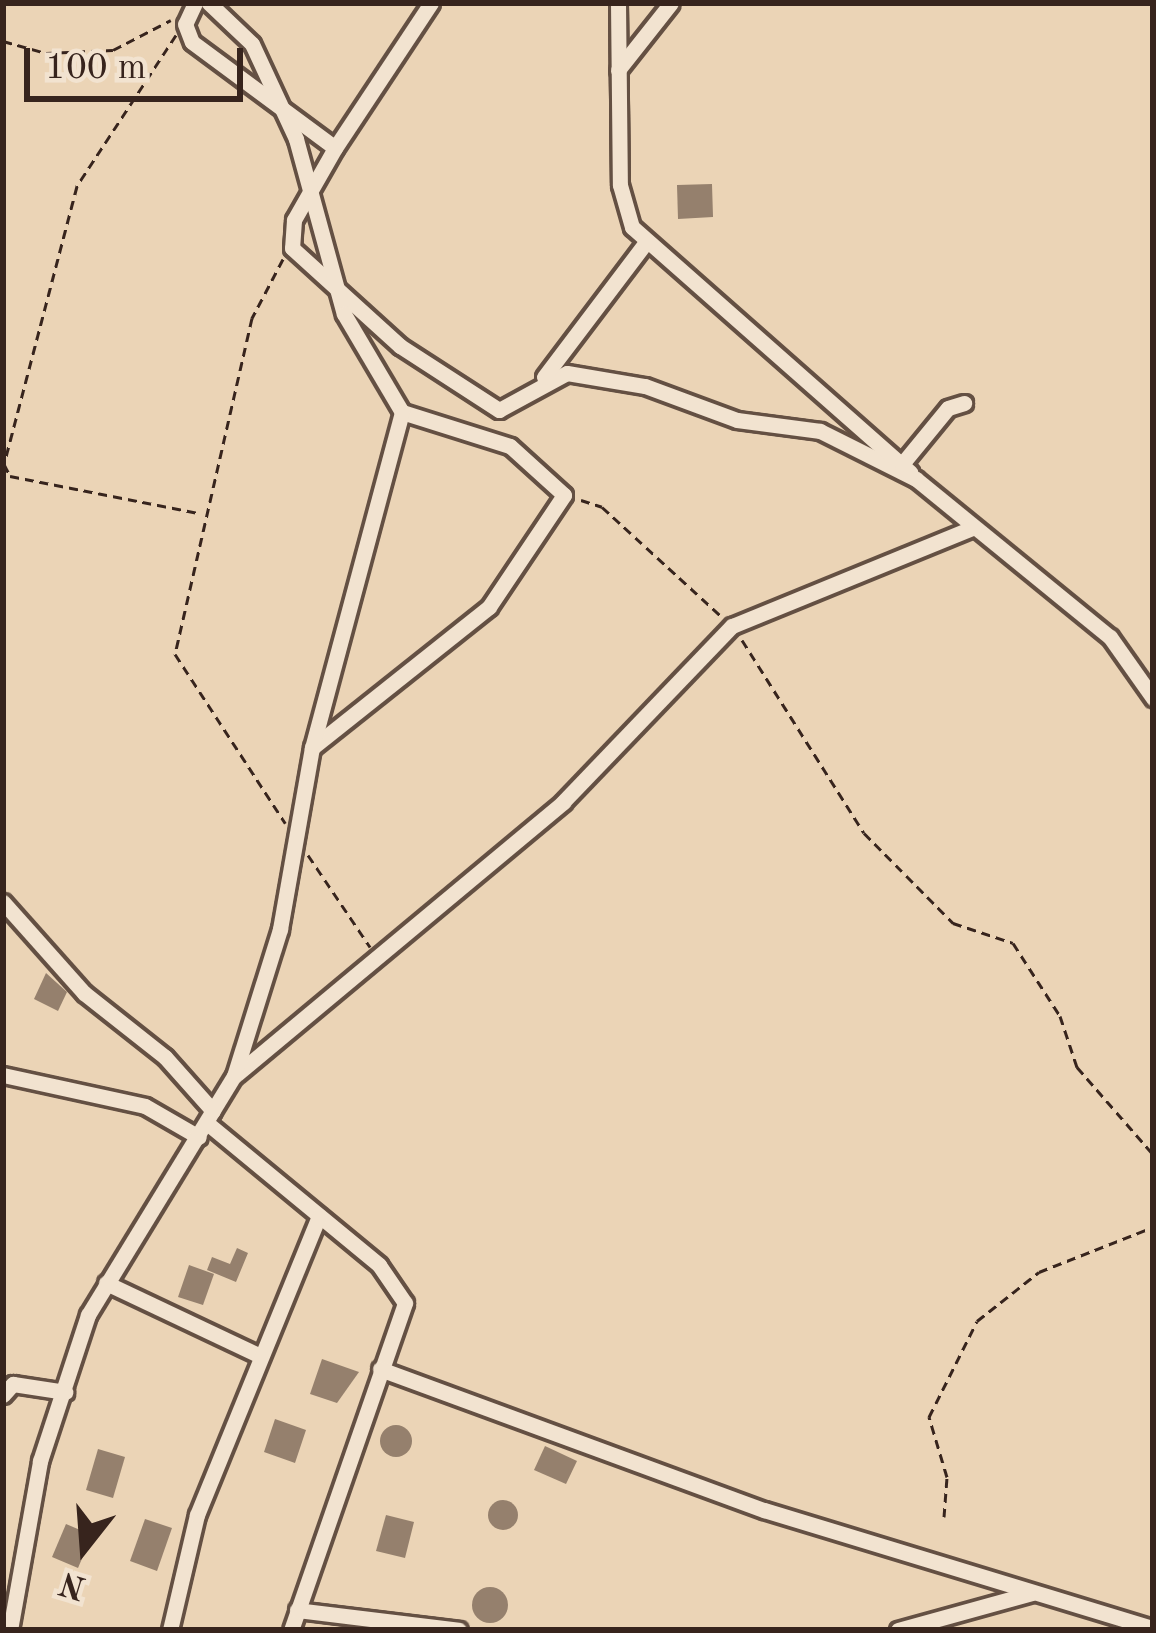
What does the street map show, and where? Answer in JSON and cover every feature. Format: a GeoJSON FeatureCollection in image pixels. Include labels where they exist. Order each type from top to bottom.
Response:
{"type":"FeatureCollection","features":[{"type":"Feature","properties":{"kind":"street"},"geometry":{"type":"LineString","coordinates":[[10,1630],[25,1522],[65,1392],[106,1283],[234,1076],[298,842],[312,748],[403,412],[343,298],[313,193],[280,105],[239,24],[209,3]]}},
{"type":"Feature","properties":{"kind":"street"},"geometry":{"type":"LineString","coordinates":[[431,3],[334,148],[290,229],[292,248],[343,298],[488,407],[507,408],[542,379],[644,245]]}},
{"type":"Feature","properties":{"kind":"street"},"geometry":{"type":"LineString","coordinates":[[618,3],[620,185],[644,245],[916,479],[1147,669],[1153,698]]}},
{"type":"Feature","properties":{"kind":"street"},"geometry":{"type":"LineString","coordinates":[[616,73],[671,3]]}},
{"type":"Feature","properties":{"kind":"street"},"geometry":{"type":"LineString","coordinates":[[190,13],[200,51],[334,148]]}},
{"type":"Feature","properties":{"kind":"street"},"geometry":{"type":"LineString","coordinates":[[542,379],[599,376],[737,420],[800,424],[916,479]]}},
{"type":"Feature","properties":{"kind":"street"},"geometry":{"type":"LineString","coordinates":[[902,464],[922,433],[964,403]]}},
{"type":"Feature","properties":{"kind":"street"},"geometry":{"type":"LineString","coordinates":[[312,748],[489,607],[564,495],[510,446],[403,412]]}},
{"type":"Feature","properties":{"kind":"street"},"geometry":{"type":"LineString","coordinates":[[234,1076],[563,802],[732,626],[974,527]]}},
{"type":"Feature","properties":{"kind":"street"},"geometry":{"type":"LineString","coordinates":[[3,902],[84,993],[165,1057],[206,1124],[320,1216],[403,1295],[291,1630]]}},
{"type":"Feature","properties":{"kind":"street"},"geometry":{"type":"LineString","coordinates":[[3,1075],[206,1124]]}},
{"type":"Feature","properties":{"kind":"street"},"geometry":{"type":"LineString","coordinates":[[170,1630],[197,1515],[258,1355],[320,1216]]}},
{"type":"Feature","properties":{"kind":"street"},"geometry":{"type":"LineString","coordinates":[[106,1283],[258,1355]]}},
{"type":"Feature","properties":{"kind":"street"},"geometry":{"type":"LineString","coordinates":[[380,1370],[764,1510],[1153,1628]]}},
{"type":"Feature","properties":{"kind":"street"},"geometry":{"type":"LineString","coordinates":[[3,1395],[13,1384],[65,1392]]}},
{"type":"Feature","properties":{"kind":"street"},"geometry":{"type":"LineString","coordinates":[[898,1630],[1035,1592]]}},
{"type":"Feature","properties":{"kind":"street"},"geometry":{"type":"LineString","coordinates":[[297,1610],[459,1630]]}},
{"type":"Feature","properties":{"kind":"path"},"geometry":{"type":"LineString","coordinates":[[3,41],[46,52],[113,50],[190,13]]}},
{"type":"Feature","properties":{"kind":"path"},"geometry":{"type":"LineString","coordinates":[[190,13],[77,186],[4,464],[10,476],[201,514]]}},
{"type":"Feature","properties":{"kind":"path"},"geometry":{"type":"LineString","coordinates":[[292,248],[252,318],[201,514],[175,653],[377,958]]}},
{"type":"Feature","properties":{"kind":"path"},"geometry":{"type":"LineString","coordinates":[[564,495],[602,507],[732,626],[864,833],[953,923],[1013,944],[1060,1016],[1077,1067],[1153,1154]]}},
{"type":"Feature","properties":{"kind":"path"},"geometry":{"type":"LineString","coordinates":[[944,1516],[946,1477],[929,1418],[977,1321],[1039,1272],[1153,1227]]}},
{"type":"Feature","properties":{"kind":"building"},"geometry":{"type":"Polygon","coordinates":[[[712,184],[713,217],[678,219],[677,185],[712,184]]]}},
{"type":"Feature","properties":{"kind":"building"},"geometry":{"type":"Polygon","coordinates":[[[46,973],[67,992],[58,1011],[34,999],[46,973]]]}},
{"type":"Feature","properties":{"kind":"building"},"geometry":{"type":"Polygon","coordinates":[[[237,1248],[248,1253],[236,1282],[207,1270],[212,1257],[230,1264],[237,1248]]]}},
{"type":"Feature","properties":{"kind":"building"},"geometry":{"type":"Polygon","coordinates":[[[189,1265],[214,1274],[203,1305],[178,1297],[189,1265]]]}},
{"type":"Feature","properties":{"kind":"building"},"geometry":{"type":"Polygon","coordinates":[[[322,1359],[359,1372],[337,1403],[310,1394],[322,1359]]]}},
{"type":"Feature","properties":{"kind":"building"},"geometry":{"type":"Polygon","coordinates":[[[275,1419],[306,1430],[295,1463],[264,1452],[275,1419]]]}},
{"type":"Feature","properties":{"kind":"building"},"geometry":{"type":"Polygon","coordinates":[[[396,1425],[407,1430],[412,1441],[407,1452],[396,1457],[385,1452],[380,1441],[385,1430],[396,1425]]]}},
{"type":"Feature","properties":{"kind":"building"},"geometry":{"type":"Polygon","coordinates":[[[545,1446],[577,1461],[566,1484],[534,1470],[545,1446]]]}},
{"type":"Feature","properties":{"kind":"building"},"geometry":{"type":"Polygon","coordinates":[[[98,1449],[125,1457],[113,1498],[86,1490],[98,1449]]]}},
{"type":"Feature","properties":{"kind":"building"},"geometry":{"type":"Polygon","coordinates":[[[503,1500],[514,1504],[518,1515],[514,1526],[503,1530],[492,1526],[488,1515],[492,1504],[503,1500]]]}},
{"type":"Feature","properties":{"kind":"building"},"geometry":{"type":"Polygon","coordinates":[[[386,1515],[414,1522],[405,1558],[376,1551],[386,1515]]]}},
{"type":"Feature","properties":{"kind":"building"},"geometry":{"type":"Polygon","coordinates":[[[145,1519],[172,1528],[157,1571],[130,1561],[145,1519]]]}},
{"type":"Feature","properties":{"kind":"building"},"geometry":{"type":"Polygon","coordinates":[[[66,1524],[92,1535],[78,1568],[52,1557],[66,1524]]]}},
{"type":"Feature","properties":{"kind":"building"},"geometry":{"type":"Polygon","coordinates":[[[490,1587],[503,1592],[508,1605],[503,1618],[490,1623],[477,1618],[472,1605],[477,1592],[490,1587]]]}}]}
